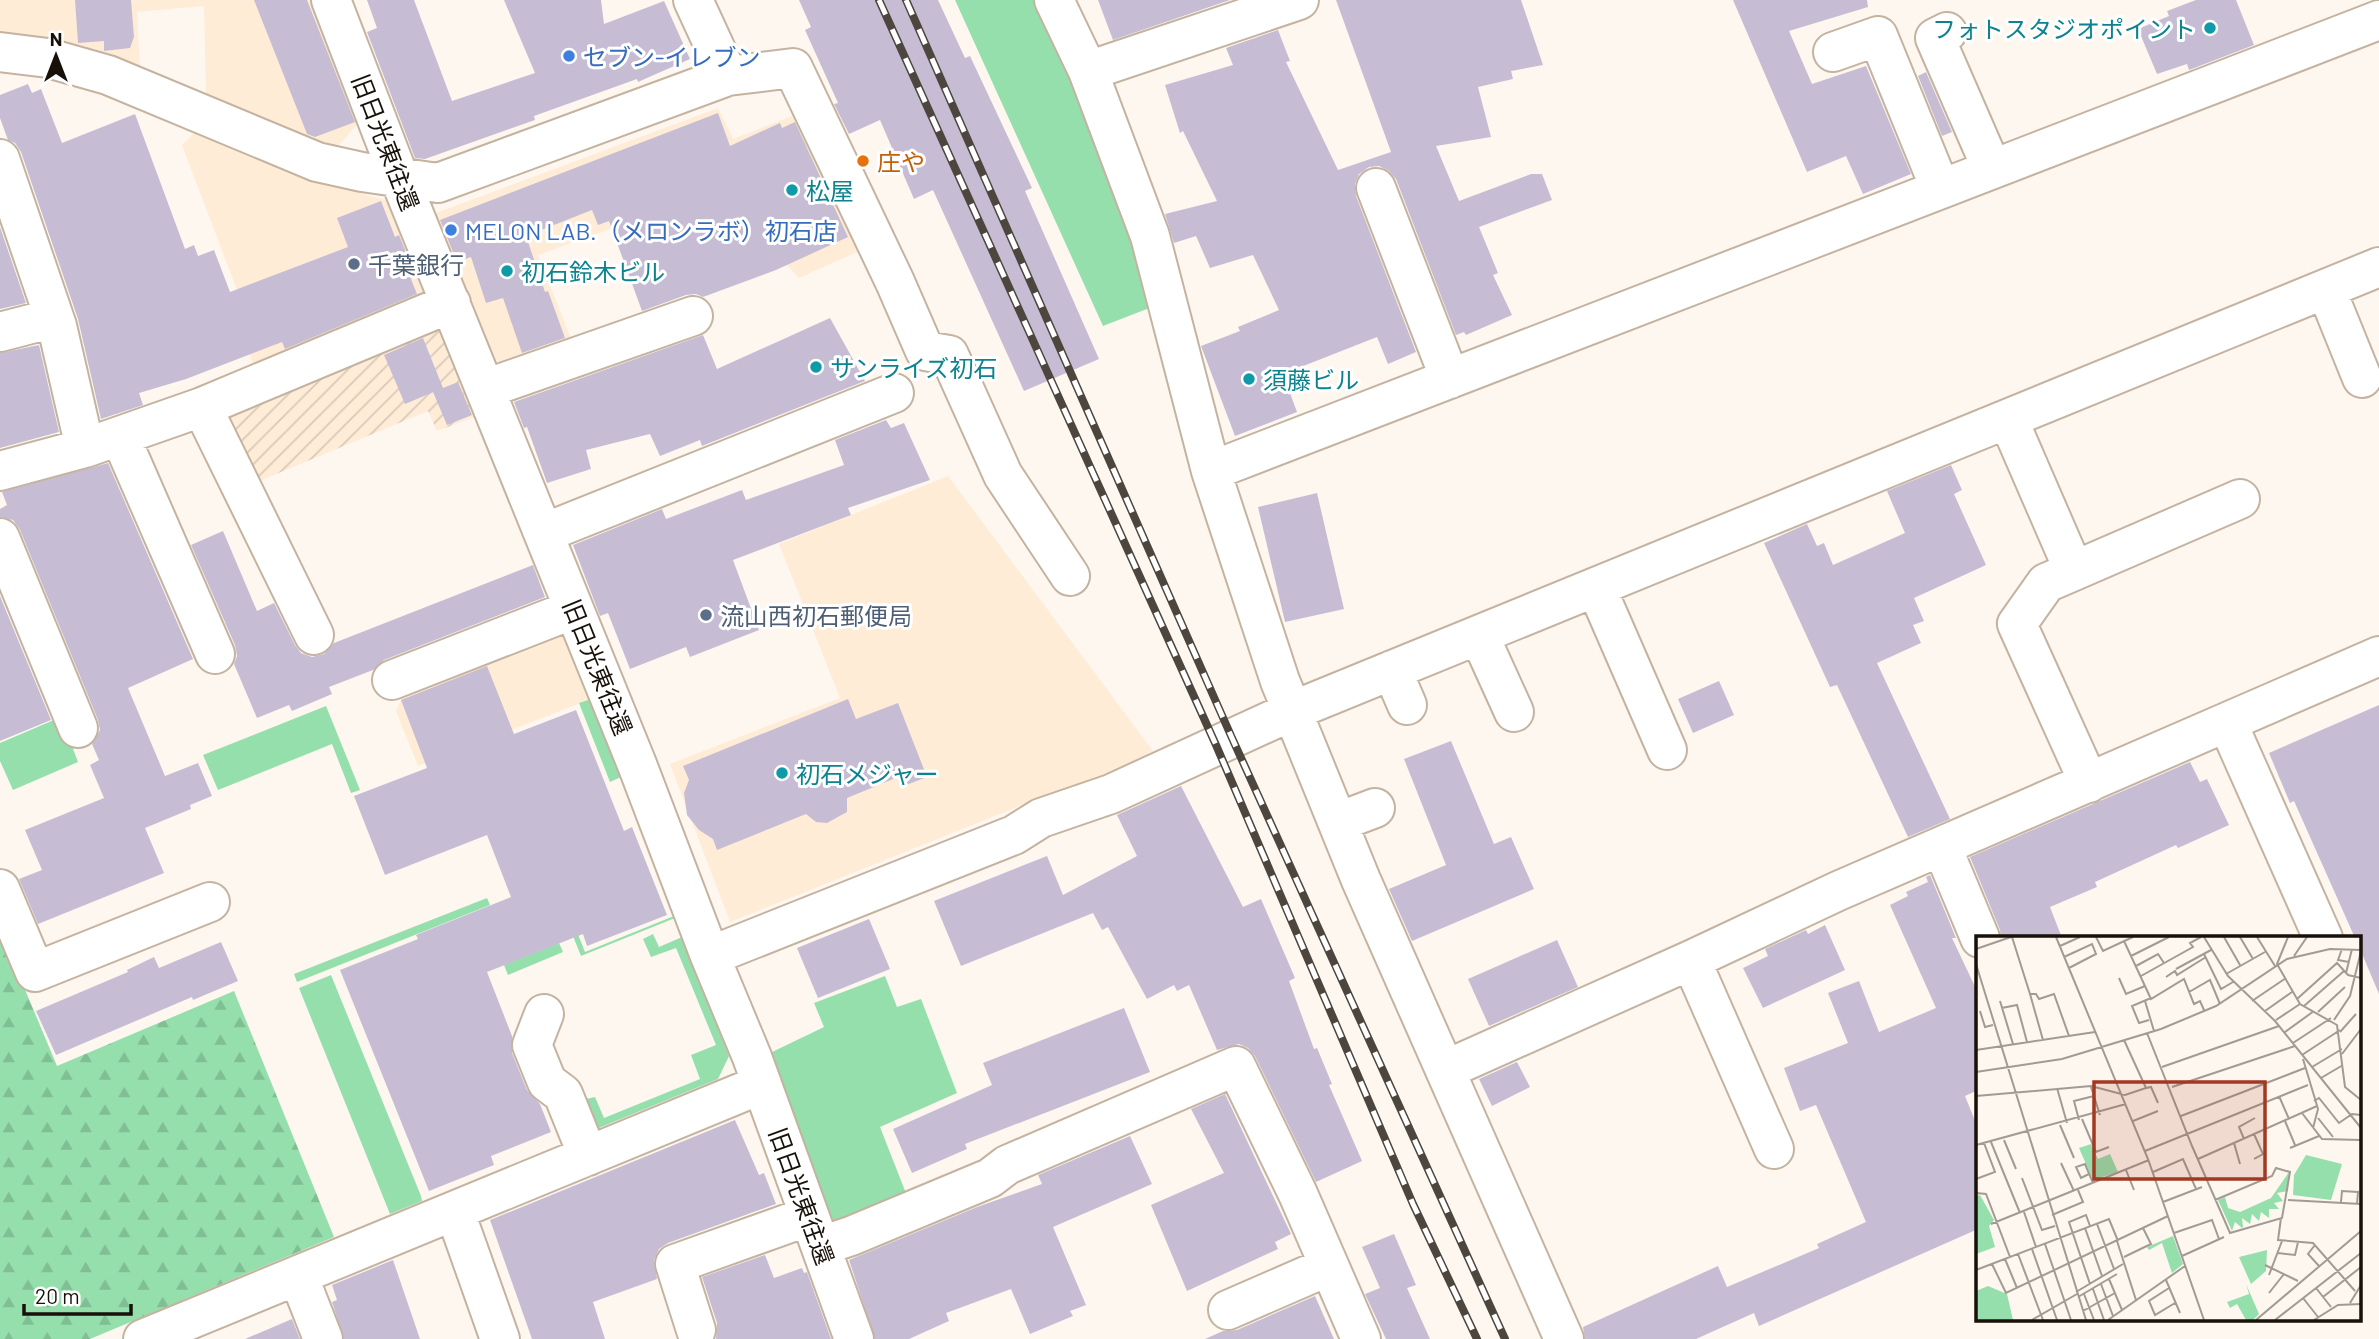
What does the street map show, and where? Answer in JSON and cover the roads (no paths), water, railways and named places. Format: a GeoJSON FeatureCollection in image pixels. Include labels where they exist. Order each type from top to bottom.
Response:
{"type":"FeatureCollection","features":[{"type":"Feature","properties":{"kind":"street","name":"旧日光東往還"},"geometry":{"type":"LineString","coordinates":[[331,0],[399,177],[638,767],[762,1084],[854,1339]]}},
{"type":"Feature","properties":{"kind":"street"},"geometry":{"type":"LineString","coordinates":[[693,0],[728,76]]}},
{"type":"Feature","properties":{"kind":"street"},"geometry":{"type":"LineString","coordinates":[[1054,0],[1088,71],[1150,236],[1211,471],[1269,653],[1361,880],[1564,1339]]}},
{"type":"Feature","properties":{"kind":"street"},"geometry":{"type":"LineString","coordinates":[[1088,71],[1299,0]]}},
{"type":"Feature","properties":{"kind":"street"},"geometry":{"type":"LineString","coordinates":[[1211,471],[1450,379],[1826,222],[1940,188],[2379,20]]}},
{"type":"Feature","properties":{"kind":"street"},"geometry":{"type":"LineString","coordinates":[[1947,32],[1935,37],[1992,169]]}},
{"type":"Feature","properties":{"kind":"street"},"geometry":{"type":"LineString","coordinates":[[1833,52],[1878,36],[1940,188]]}},
{"type":"Feature","properties":{"kind":"street"},"geometry":{"type":"LineString","coordinates":[[0,52],[48,58],[108,75],[317,162],[362,173],[438,183],[728,76],[793,68],[925,351],[949,355],[1003,475],[1070,576]]}},
{"type":"Feature","properties":{"kind":"street"},"geometry":{"type":"LineString","coordinates":[[4,182],[102,442],[215,654]]}},
{"type":"Feature","properties":{"kind":"street"},"geometry":{"type":"LineString","coordinates":[[1377,188],[1450,379]]}},
{"type":"Feature","properties":{"kind":"street"},"geometry":{"type":"LineString","coordinates":[[710,956],[1014,835],[1041,818],[1111,794],[1292,710],[2379,267]]}},
{"type":"Feature","properties":{"kind":"street"},"geometry":{"type":"LineString","coordinates":[[2326,289],[2362,378]]}},
{"type":"Feature","properties":{"kind":"street"},"geometry":{"type":"LineString","coordinates":[[0,471],[102,442],[202,407],[451,303]]}},
{"type":"Feature","properties":{"kind":"street"},"geometry":{"type":"LineString","coordinates":[[485,388],[693,316]]}},
{"type":"Feature","properties":{"kind":"street"},"geometry":{"type":"LineString","coordinates":[[0,332],[54,317]]}},
{"type":"Feature","properties":{"kind":"street"},"geometry":{"type":"LineString","coordinates":[[544,533],[894,393]]}},
{"type":"Feature","properties":{"kind":"street"},"geometry":{"type":"LineString","coordinates":[[202,407],[314,635]]}},
{"type":"Feature","properties":{"kind":"street"},"geometry":{"type":"LineString","coordinates":[[2008,419],[2074,571]]}},
{"type":"Feature","properties":{"kind":"street"},"geometry":{"type":"LineString","coordinates":[[2089,783],[2055,738],[2017,624],[2046,583],[2240,499]]}},
{"type":"Feature","properties":{"kind":"street"},"geometry":{"type":"LineString","coordinates":[[0,538],[78,728]]}},
{"type":"Feature","properties":{"kind":"street"},"geometry":{"type":"LineString","coordinates":[[1596,587],[1667,750]]}},
{"type":"Feature","properties":{"kind":"street"},"geometry":{"type":"LineString","coordinates":[[392,680],[574,609]]}},
{"type":"Feature","properties":{"kind":"street"},"geometry":{"type":"LineString","coordinates":[[1479,635],[1514,712]]}},
{"type":"Feature","properties":{"kind":"street"},"geometry":{"type":"LineString","coordinates":[[1445,1070],[1838,891],[2379,656]]}},
{"type":"Feature","properties":{"kind":"street"},"geometry":{"type":"LineString","coordinates":[[1392,670],[1407,705]]}},
{"type":"Feature","properties":{"kind":"street"},"geometry":{"type":"LineString","coordinates":[[2227,722],[2322,936]]}},
{"type":"Feature","properties":{"kind":"street"},"geometry":{"type":"LineString","coordinates":[[1338,822],[1375,808]]}},
{"type":"Feature","properties":{"kind":"street"},"geometry":{"type":"LineString","coordinates":[[1942,847],[1979,936]]}},
{"type":"Feature","properties":{"kind":"street"},"geometry":{"type":"LineString","coordinates":[[0,889],[35,972],[210,902]]}},
{"type":"Feature","properties":{"kind":"street"},"geometry":{"type":"LineString","coordinates":[[1691,960],[1774,1149]]}},
{"type":"Feature","properties":{"kind":"street"},"geometry":{"type":"LineString","coordinates":[[544,1014],[532,1045],[547,1082],[563,1094],[588,1156]]}},
{"type":"Feature","properties":{"kind":"street"},"geometry":{"type":"LineString","coordinates":[[696,1330],[675,1264],[815,1231],[851,1236],[990,1178],[1007,1165],[1236,1066],[1298,1194],[1362,1339]]}},
{"type":"Feature","properties":{"kind":"street"},"geometry":{"type":"LineString","coordinates":[[143,1339],[762,1084]]}},
{"type":"Feature","properties":{"kind":"street"},"geometry":{"type":"LineString","coordinates":[[455,1212],[500,1339]]}},
{"type":"Feature","properties":{"kind":"street"},"geometry":{"type":"LineString","coordinates":[[1228,1310],[1329,1266]]}},
{"type":"Feature","properties":{"kind":"street"},"geometry":{"type":"LineString","coordinates":[[298,1275],[323,1339]]}},
{"type":"Feature","properties":{"kind":"railway"},"geometry":{"type":"LineString","coordinates":[[879,0],[1216,745],[1413,1204],[1477,1339]]}},
{"type":"Feature","properties":{"kind":"railway"},"geometry":{"type":"LineString","coordinates":[[906,0],[1232,738],[1505,1339]]}},
{"type":"Feature","properties":{"kind":"place","name":"フォトスタジオポイント"},"geometry":{"type":"Point","coordinates":[2210,28]}},
{"type":"Feature","properties":{"kind":"place","name":"セブン-イレブン"},"geometry":{"type":"Point","coordinates":[569,56]}},
{"type":"Feature","properties":{"kind":"place","name":"庄や"},"geometry":{"type":"Point","coordinates":[863,161]}},
{"type":"Feature","properties":{"kind":"place","name":"松屋"},"geometry":{"type":"Point","coordinates":[792,190]}},
{"type":"Feature","properties":{"kind":"place","name":"MELON LAB.（メロンラボ）初石店"},"geometry":{"type":"Point","coordinates":[451,230]}},
{"type":"Feature","properties":{"kind":"place","name":"千葉銀行"},"geometry":{"type":"Point","coordinates":[354,264]}},
{"type":"Feature","properties":{"kind":"place","name":"初石鈴木ビル"},"geometry":{"type":"Point","coordinates":[507,271]}},
{"type":"Feature","properties":{"kind":"place","name":"サンライズ初石"},"geometry":{"type":"Point","coordinates":[816,367]}},
{"type":"Feature","properties":{"kind":"place","name":"須藤ビル"},"geometry":{"type":"Point","coordinates":[1249,379]}},
{"type":"Feature","properties":{"kind":"place","name":"流山西初石郵便局"},"geometry":{"type":"Point","coordinates":[706,615]}},
{"type":"Feature","properties":{"kind":"place","name":"初石メジャー"},"geometry":{"type":"Point","coordinates":[782,773]}}]}
